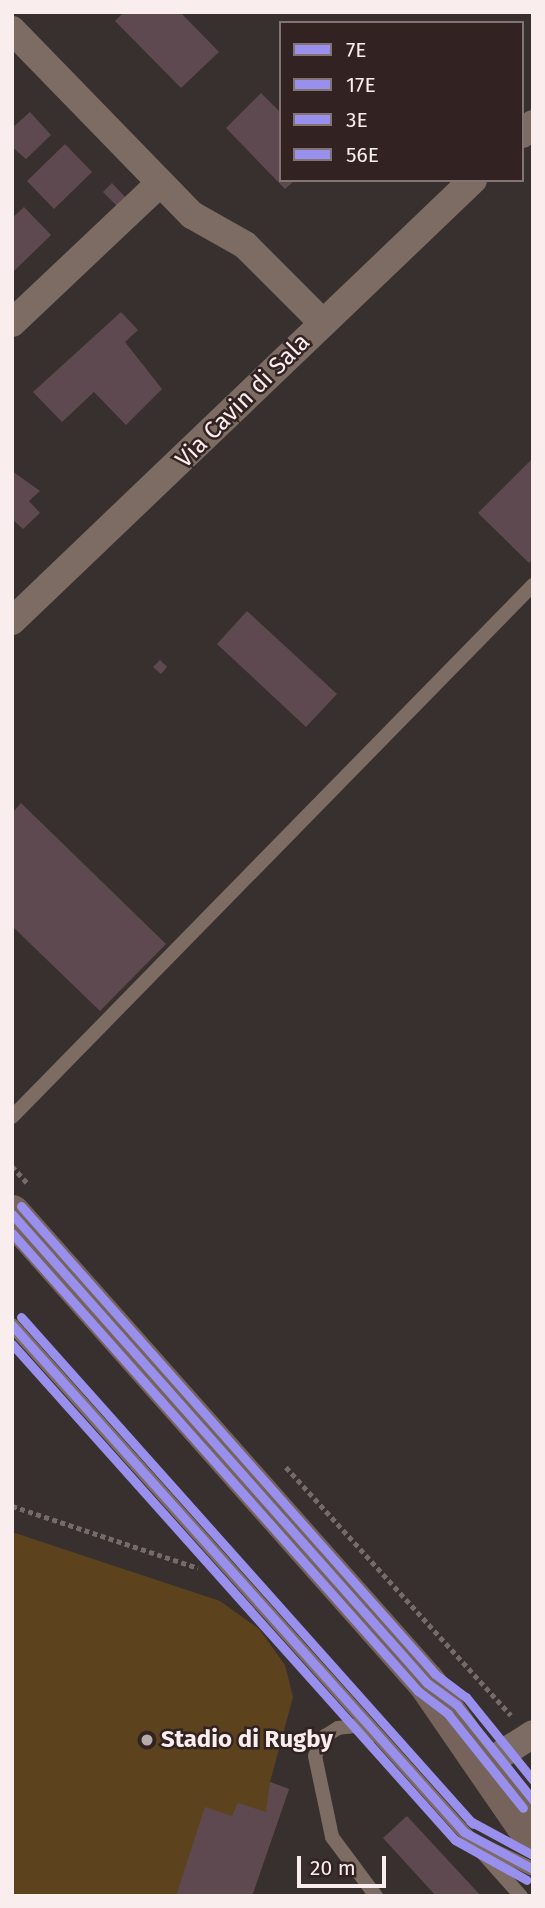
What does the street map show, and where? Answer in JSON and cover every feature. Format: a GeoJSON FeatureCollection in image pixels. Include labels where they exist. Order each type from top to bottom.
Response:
{"type":"FeatureCollection","features":[{"type":"Feature","properties":{"kind":"main road"},"geometry":{"type":"LineString","coordinates":[[12,1214],[427,1683],[491,1761],[533,1800]]}},
{"type":"Feature","properties":{"kind":"main road"},"geometry":{"type":"LineString","coordinates":[[491,1761],[533,1837]]}},
{"type":"Feature","properties":{"kind":"street"},"geometry":{"type":"LineString","coordinates":[[12,30],[159,184],[192,215],[245,245],[322,322]]}},
{"type":"Feature","properties":{"kind":"street","name":"Via Cavin di Sala"},"geometry":{"type":"LineString","coordinates":[[12,621],[471,182]]}},
{"type":"Feature","properties":{"kind":"street"},"geometry":{"type":"LineString","coordinates":[[12,323],[159,184]]}},
{"type":"Feature","properties":{"kind":"street"},"geometry":{"type":"LineString","coordinates":[[491,1761],[533,1734]]}},
{"type":"Feature","properties":{"kind":"lane"},"geometry":{"type":"LineString","coordinates":[[12,1117],[533,585]]}},
{"type":"Feature","properties":{"kind":"lane"},"geometry":{"type":"LineString","coordinates":[[12,1325],[521,1896]]}},
{"type":"Feature","properties":{"kind":"lane"},"geometry":{"type":"LineString","coordinates":[[376,1896],[332,1837],[315,1756],[325,1736],[347,1725],[386,1744]]}},
{"type":"Feature","properties":{"kind":"lane"},"geometry":{"type":"LineString","coordinates":[[464,1832],[533,1869]]}},
{"type":"Feature","properties":{"kind":"path"},"geometry":{"type":"LineString","coordinates":[[12,1506],[207,1573]]}},
{"type":"Feature","properties":{"kind":"shaded area","name":"Stadio di Rugby"},"geometry":{"type":"Polygon","coordinates":[[[12,1532],[220,1601],[259,1629],[285,1665],[293,1697],[270,1782],[289,1789],[252,1896],[12,1896],[12,1532]]]}},
{"type":"Feature","properties":{"kind":"building"},"geometry":{"type":"Polygon","coordinates":[[[124,12],[180,12],[219,52],[181,88],[115,21],[124,12]]]}},
{"type":"Feature","properties":{"kind":"building"},"geometry":{"type":"Polygon","coordinates":[[[261,93],[279,111],[279,182],[293,182],[285,189],[226,128],[261,93]]]}},
{"type":"Feature","properties":{"kind":"building"},"geometry":{"type":"Polygon","coordinates":[[[30,112],[51,135],[26,159],[12,147],[12,128],[30,112]]]}},
{"type":"Feature","properties":{"kind":"building"},"geometry":{"type":"Polygon","coordinates":[[[65,144],[92,172],[54,209],[27,181],[65,144]]]}},
{"type":"Feature","properties":{"kind":"building"},"geometry":{"type":"Polygon","coordinates":[[[112,183],[127,199],[118,207],[103,192],[112,183]]]}},
{"type":"Feature","properties":{"kind":"building"},"geometry":{"type":"Polygon","coordinates":[[[24,207],[51,235],[12,273],[12,218],[24,207]]]}},
{"type":"Feature","properties":{"kind":"building"},"geometry":{"type":"Polygon","coordinates":[[[121,312],[138,330],[125,342],[162,389],[126,425],[94,392],[62,422],[33,392],[121,312]]]}},
{"type":"Feature","properties":{"kind":"building"},"geometry":{"type":"Polygon","coordinates":[[[533,458],[533,559],[529,563],[478,513],[533,458]]]}},
{"type":"Feature","properties":{"kind":"building"},"geometry":{"type":"Polygon","coordinates":[[[12,471],[40,491],[29,501],[40,513],[23,529],[12,519],[12,471]]]}},
{"type":"Feature","properties":{"kind":"building"},"geometry":{"type":"Polygon","coordinates":[[[247,611],[337,694],[306,727],[217,644],[247,611]]]}},
{"type":"Feature","properties":{"kind":"building"},"geometry":{"type":"Polygon","coordinates":[[[160,660],[167,667],[161,674],[153,667],[160,660]]]}},
{"type":"Feature","properties":{"kind":"building"},"geometry":{"type":"Polygon","coordinates":[[[21,803],[166,944],[100,1011],[12,926],[12,813],[21,803]]]}},
{"type":"Feature","properties":{"kind":"building"},"geometry":{"type":"Polygon","coordinates":[[[270,1782],[289,1789],[252,1896],[176,1896],[205,1807],[232,1816],[238,1803],[266,1812],[270,1782]]]}},
{"type":"Feature","properties":{"kind":"building"},"geometry":{"type":"Polygon","coordinates":[[[407,1816],[481,1896],[436,1896],[383,1838],[407,1816]]]}},
{"type":"Feature","properties":{"kind":"transit line","name":"3E"},"geometry":{"type":"LineString","coordinates":[[21,1206],[435,1674],[466,1697],[533,1780]]}},
{"type":"Feature","properties":{"kind":"transit line","name":"7E"},"geometry":{"type":"LineString","coordinates":[[12,1214],[427,1683],[457,1705],[533,1800]]}},
{"type":"Feature","properties":{"kind":"transit line","name":"17E"},"geometry":{"type":"LineString","coordinates":[[12,1233],[418,1691],[448,1714],[523,1808]]}},
{"type":"Feature","properties":{"kind":"transit line","name":"56E"},"geometry":{"type":"LineString","coordinates":[[21,1317],[473,1824]]}},
{"type":"Feature","properties":{"kind":"transit line","name":"7E"},"geometry":{"type":"LineString","coordinates":[[12,1325],[464,1832],[533,1869]]}},
{"type":"Feature","properties":{"kind":"transit line","name":"17E"},"geometry":{"type":"LineString","coordinates":[[12,1344],[455,1840],[527,1880]]}},
{"type":"Feature","properties":{"kind":"transit line","name":"3E"},"geometry":{"type":"LineString","coordinates":[[470,1821],[533,1855]]}},
{"type":"Feature","properties":{"kind":"place","name":"Stadio di Rugby"},"geometry":{"type":"Point","coordinates":[147,1740]}}]}
